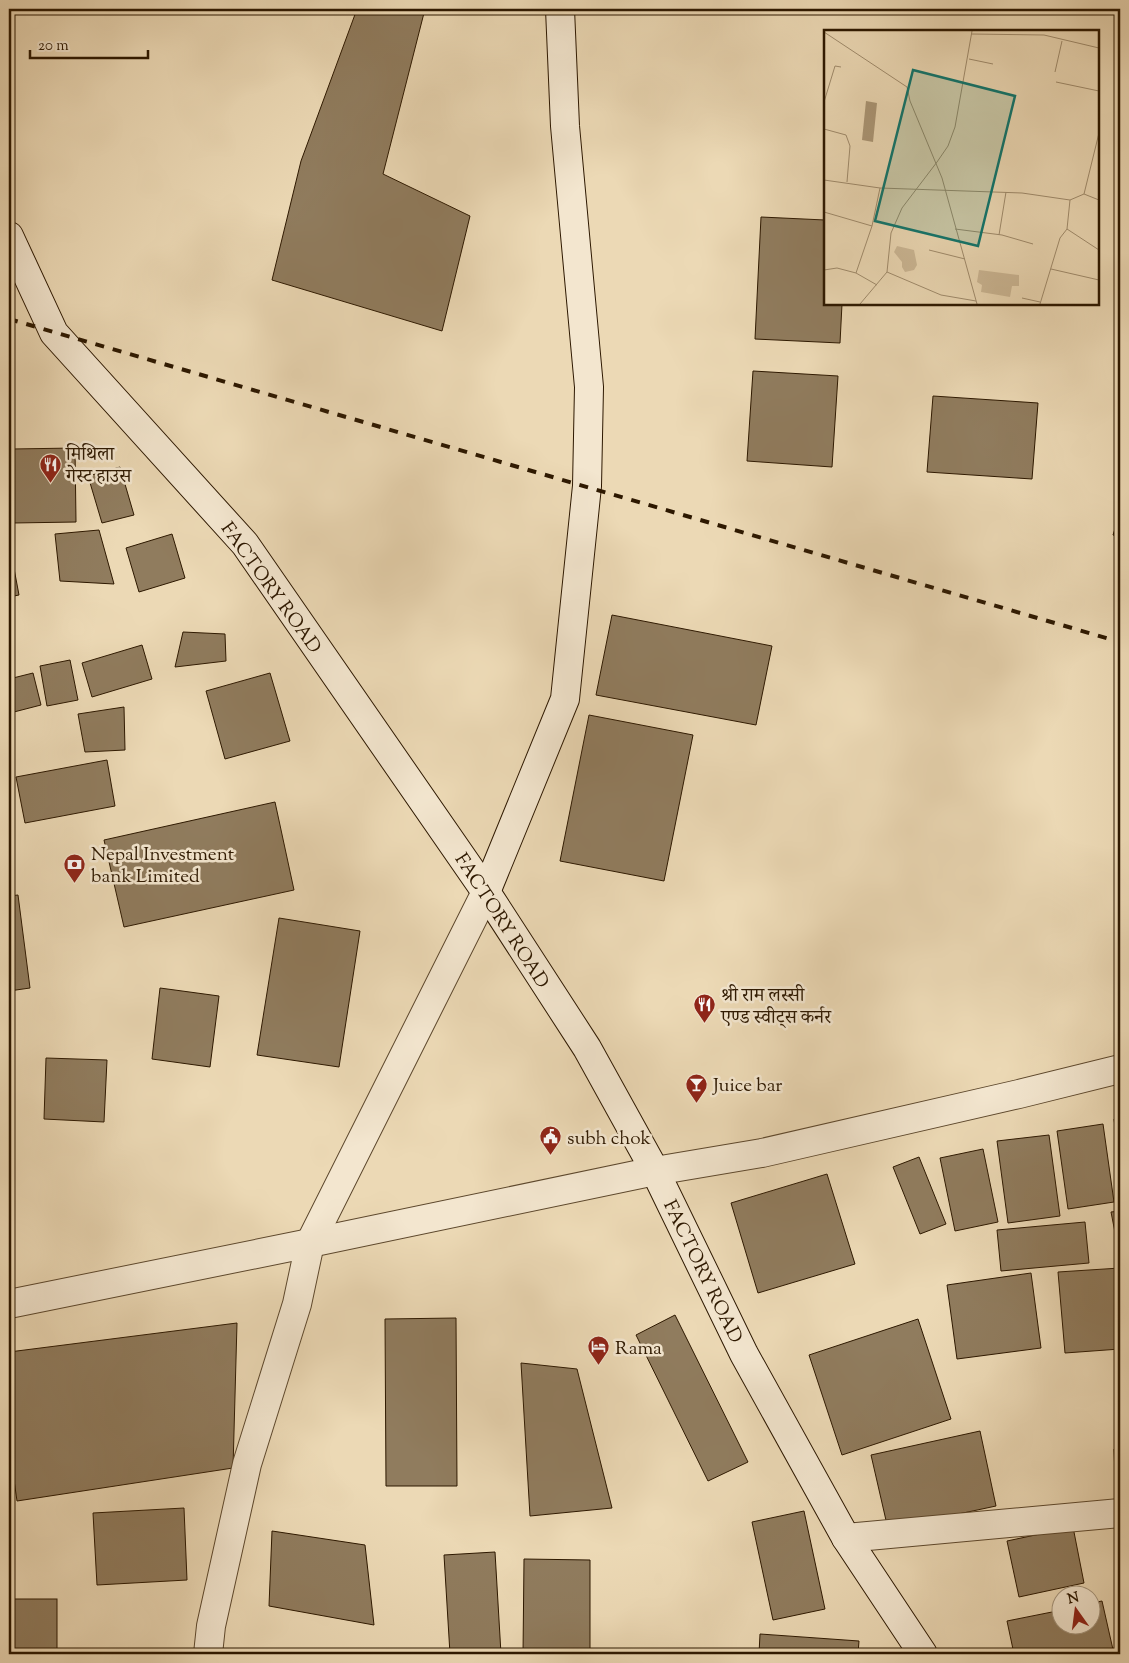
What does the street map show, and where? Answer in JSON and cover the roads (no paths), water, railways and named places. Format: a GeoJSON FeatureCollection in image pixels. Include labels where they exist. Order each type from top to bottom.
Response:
{"type":"FeatureCollection","features":[{"type":"Feature","properties":{"kind":"main road"},"geometry":{"type":"LineString","coordinates":[[208,1654],[211,1626],[247,1464],[296,1304],[310,1243],[486,892],[565,699],[588,486],[589,387],[565,126],[560,9]]}},
{"type":"Feature","properties":{"kind":"main road","name":"FACTORY ROAD"},"geometry":{"type":"LineString","coordinates":[[9,236],[54,333],[245,544],[486,892],[587,1048],[655,1171],[744,1354],[846,1538],[923,1654]]}},
{"type":"Feature","properties":{"kind":"main road"},"geometry":{"type":"LineString","coordinates":[[9,1304],[655,1171],[762,1153],[1120,1069]]}},
{"type":"Feature","properties":{"kind":"main road"},"geometry":{"type":"LineString","coordinates":[[846,1538],[1120,1513]]}},
{"type":"Feature","properties":{"kind":"railway"},"geometry":{"type":"LineString","coordinates":[[9,319],[1120,642]]}},
{"type":"Feature","properties":{"kind":"place","name":"मिथिला गेस्ट हाउस"},"geometry":{"type":"Point","coordinates":[50,483]}},
{"type":"Feature","properties":{"kind":"place","name":"Nepal Investment bank Limited"},"geometry":{"type":"Point","coordinates":[75,883]}},
{"type":"Feature","properties":{"kind":"place","name":"श्री राम लस्सी एण्ड स्वीट्स कर्नर"},"geometry":{"type":"Point","coordinates":[705,1024]}},
{"type":"Feature","properties":{"kind":"place","name":"Juice bar"},"geometry":{"type":"Point","coordinates":[697,1103]}},
{"type":"Feature","properties":{"kind":"place","name":"subh chok"},"geometry":{"type":"Point","coordinates":[551,1156]}},
{"type":"Feature","properties":{"kind":"place","name":"Rama"},"geometry":{"type":"Point","coordinates":[599,1366]}}]}
